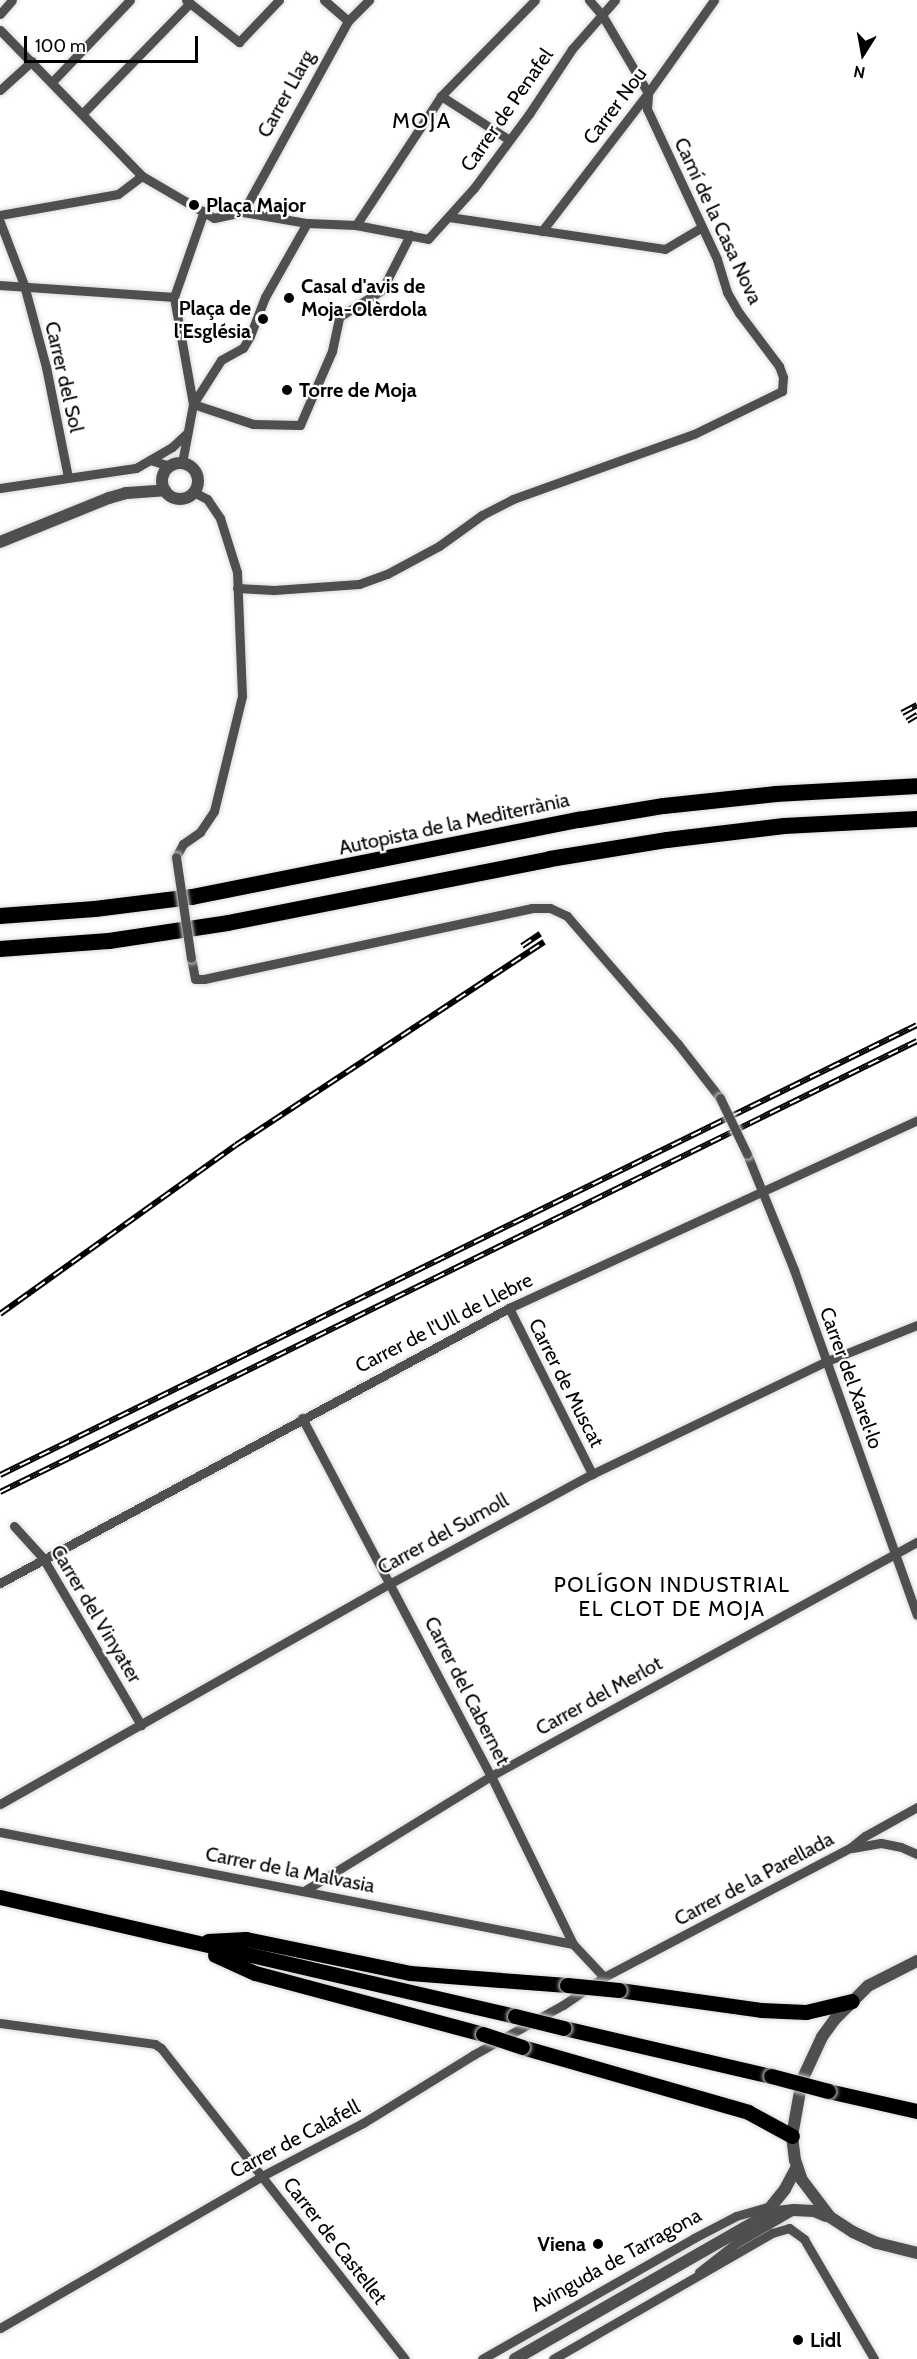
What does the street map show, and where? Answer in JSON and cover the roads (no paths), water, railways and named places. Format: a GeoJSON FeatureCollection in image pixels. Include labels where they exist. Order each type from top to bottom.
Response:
{"type":"FeatureCollection","features":[{"type":"Feature","properties":{"kind":"highway","name":"Autopista de la Mediterrània"},"geometry":{"type":"LineString","coordinates":[[0,916],[95,909],[192,897],[579,820],[664,806],[800,792],[917,786]]}},
{"type":"Feature","properties":{"kind":"highway"},"geometry":{"type":"LineString","coordinates":[[0,949],[109,941],[228,923],[550,860],[667,840],[784,826],[917,819]]}},
{"type":"Feature","properties":{"kind":"highway"},"geometry":{"type":"LineString","coordinates":[[0,1897],[917,2111]]}},
{"type":"Feature","properties":{"kind":"highway"},"geometry":{"type":"LineString","coordinates":[[188,1942],[246,1939],[410,1973],[619,1990],[762,2010],[806,2012],[852,2001]]}},
{"type":"Feature","properties":{"kind":"highway"},"geometry":{"type":"LineString","coordinates":[[188,1942],[255,1973],[483,2034],[748,2112],[792,2136]]}},
{"type":"Feature","properties":{"kind":"street"},"geometry":{"type":"LineString","coordinates":[[0,14],[12,0]]}},
{"type":"Feature","properties":{"kind":"street"},"geometry":{"type":"LineString","coordinates":[[52,82],[130,0]]}},
{"type":"Feature","properties":{"kind":"street"},"geometry":{"type":"LineString","coordinates":[[82,114],[188,2],[239,42],[279,0]]}},
{"type":"Feature","properties":{"kind":"street"},"geometry":{"type":"LineString","coordinates":[[324,0],[348,21]]}},
{"type":"Feature","properties":{"kind":"street","name":"Carrer Llarg"},"geometry":{"type":"LineString","coordinates":[[243,212],[348,21],[369,0]]}},
{"type":"Feature","properties":{"kind":"street"},"geometry":{"type":"LineString","coordinates":[[356,225],[441,96],[535,0]]}},
{"type":"Feature","properties":{"kind":"street"},"geometry":{"type":"LineString","coordinates":[[589,0],[602,15],[648,93]]}},
{"type":"Feature","properties":{"kind":"street","name":"Carrer de Penafel"},"geometry":{"type":"LineString","coordinates":[[410,235],[428,239],[449,217],[474,188],[508,139],[529,114],[572,49],[615,0]]}},
{"type":"Feature","properties":{"kind":"street","name":"Carrer Nou"},"geometry":{"type":"LineString","coordinates":[[542,231],[648,93],[714,0]]}},
{"type":"Feature","properties":{"kind":"street"},"geometry":{"type":"LineString","coordinates":[[0,30],[142,176],[214,218],[243,212],[308,223],[356,225],[410,235],[382,290],[339,317],[332,351],[318,378],[300,425],[253,424],[193,404]]}},
{"type":"Feature","properties":{"kind":"street"},"geometry":{"type":"LineString","coordinates":[[0,90],[32,61]]}},
{"type":"Feature","properties":{"kind":"street","name":"Camí de la Casa Nova"},"geometry":{"type":"LineString","coordinates":[[237,588],[274,590],[359,584],[387,574],[439,546],[482,515],[513,499],[684,438],[782,391],[783,377],[779,366],[739,313],[647,109],[648,93]]}},
{"type":"Feature","properties":{"kind":"street"},"geometry":{"type":"LineString","coordinates":[[441,96],[508,139]]}},
{"type":"Feature","properties":{"kind":"street"},"geometry":{"type":"LineString","coordinates":[[0,215],[118,194],[142,176]]}},
{"type":"Feature","properties":{"kind":"street"},"geometry":{"type":"LineString","coordinates":[[193,404],[174,297],[204,212]]}},
{"type":"Feature","properties":{"kind":"street"},"geometry":{"type":"LineString","coordinates":[[449,217],[665,249],[702,227]]}},
{"type":"Feature","properties":{"kind":"street","name":"Carrer del Sol"},"geometry":{"type":"LineString","coordinates":[[0,222],[24,285],[46,367],[68,477]]}},
{"type":"Feature","properties":{"kind":"street"},"geometry":{"type":"LineString","coordinates":[[165,490],[163,475],[176,465],[187,433],[193,404],[221,360],[243,348],[265,297],[308,223]]}},
{"type":"Feature","properties":{"kind":"street"},"geometry":{"type":"LineString","coordinates":[[0,285],[174,297]]}},
{"type":"Feature","properties":{"kind":"street"},"geometry":{"type":"LineString","coordinates":[[0,489],[126,470],[172,447],[187,433]]}},
{"type":"Feature","properties":{"kind":"street"},"geometry":{"type":"LineString","coordinates":[[150,460],[192,468],[197,476],[194,492]]}},
{"type":"Feature","properties":{"kind":"street"},"geometry":{"type":"LineString","coordinates":[[0,542],[117,495],[165,490],[179,499],[194,492]]}},
{"type":"Feature","properties":{"kind":"street"},"geometry":{"type":"LineString","coordinates":[[194,492],[207,499],[219,518],[237,572],[237,588]]}},
{"type":"Feature","properties":{"kind":"street","name":"Carrer del Xarel·lo"},"geometry":{"type":"LineString","coordinates":[[237,588],[242,684],[240,711],[214,811],[200,832],[183,844],[176,857],[195,978],[204,980],[532,908],[550,908],[567,916],[678,1044],[720,1098],[764,1190],[917,1616]]}},
{"type":"Feature","properties":{"kind":"street","name":"Carrer de l'Ull de Llebre"},"geometry":{"type":"LineString","coordinates":[[0,1583],[509,1308],[917,1120]]}},
{"type":"Feature","properties":{"kind":"street","name":"Carrer de Muscat"},"geometry":{"type":"LineString","coordinates":[[509,1308],[592,1474]]}},
{"type":"Feature","properties":{"kind":"street","name":"Carrer del Sumoll"},"geometry":{"type":"LineString","coordinates":[[0,1804],[391,1582],[592,1474],[825,1362],[917,1325]]}},
{"type":"Feature","properties":{"kind":"street","name":"Carrer del Cabernet"},"geometry":{"type":"LineString","coordinates":[[302,1418],[391,1582],[491,1776],[573,1944],[604,1977]]}},
{"type":"Feature","properties":{"kind":"street","name":"Carrer del Vinyater"},"geometry":{"type":"LineString","coordinates":[[14,1526],[43,1558],[141,1725]]}},
{"type":"Feature","properties":{"kind":"street","name":"Carrer del Merlot"},"geometry":{"type":"LineString","coordinates":[[304,1891],[491,1776],[917,1542]]}},
{"type":"Feature","properties":{"kind":"street","name":"Carrer de la Parellada"},"geometry":{"type":"LineString","coordinates":[[604,1977],[850,1848],[865,1836],[917,1806]]}},
{"type":"Feature","properties":{"kind":"street","name":"Carrer de la Malvasia"},"geometry":{"type":"LineString","coordinates":[[0,1832],[573,1944]]}},
{"type":"Feature","properties":{"kind":"street"},"geometry":{"type":"LineString","coordinates":[[850,1848],[881,1843],[901,1847],[917,1854]]}},
{"type":"Feature","properties":{"kind":"street"},"geometry":{"type":"LineString","coordinates":[[917,1961],[885,1976],[852,2001],[828,2028],[802,2080],[792,2136],[796,2168],[809,2193],[830,2217],[853,2232],[912,2252],[917,2260]]}},
{"type":"Feature","properties":{"kind":"street","name":"Carrer de Calafell"},"geometry":{"type":"LineString","coordinates":[[0,2328],[262,2176],[363,2123],[473,2055],[563,2005],[604,1977]]}},
{"type":"Feature","properties":{"kind":"street","name":"Carrer de Castellet"},"geometry":{"type":"LineString","coordinates":[[0,2023],[155,2044],[405,2359]]}},
{"type":"Feature","properties":{"kind":"street","name":"Avinguda de Tarragona"},"geometry":{"type":"LineString","coordinates":[[761,2218],[774,2205],[796,2168]]}},
{"type":"Feature","properties":{"kind":"street","name":"Avinguda de Tarragona"},"geometry":{"type":"LineString","coordinates":[[482,2359],[694,2238],[736,2216],[774,2205]]}},
{"type":"Feature","properties":{"kind":"street"},"geometry":{"type":"LineString","coordinates":[[688,2281],[712,2259],[736,2242],[794,2210]]}},
{"type":"Feature","properties":{"kind":"street","name":"Avinguda de Tarragona"},"geometry":{"type":"LineString","coordinates":[[515,2359],[761,2218],[777,2212],[794,2210],[814,2211],[830,2217]]}},
{"type":"Feature","properties":{"kind":"street"},"geometry":{"type":"LineString","coordinates":[[553,2359],[772,2233],[789,2228],[804,2239],[874,2359]]}},
{"type":"Feature","properties":{"kind":"railway"},"geometry":{"type":"LineString","coordinates":[[902,713],[917,705]]}},
{"type":"Feature","properties":{"kind":"railway"},"geometry":{"type":"LineString","coordinates":[[907,721],[917,715]]}},
{"type":"Feature","properties":{"kind":"railway"},"geometry":{"type":"LineString","coordinates":[[522,946],[540,934]]}},
{"type":"Feature","properties":{"kind":"railway"},"geometry":{"type":"LineString","coordinates":[[0,1314],[236,1145],[544,942]]}},
{"type":"Feature","properties":{"kind":"railway"},"geometry":{"type":"LineString","coordinates":[[0,1475],[917,1025]]}},
{"type":"Feature","properties":{"kind":"railway"},"geometry":{"type":"LineString","coordinates":[[0,1492],[917,1041]]}},
{"type":"Feature","properties":{"kind":"place","name":"Plaça Major"},"geometry":{"type":"Point","coordinates":[194,205]}},
{"type":"Feature","properties":{"kind":"place","name":"Casal d'avis de Moja-Olèrdola"},"geometry":{"type":"Point","coordinates":[289,298]}},
{"type":"Feature","properties":{"kind":"place","name":"Plaça de l'Església"},"geometry":{"type":"Point","coordinates":[263,319]}},
{"type":"Feature","properties":{"kind":"place","name":"Torre de Moja"},"geometry":{"type":"Point","coordinates":[287,390]}},
{"type":"Feature","properties":{"kind":"place","name":"Viena"},"geometry":{"type":"Point","coordinates":[598,2244]}},
{"type":"Feature","properties":{"kind":"place","name":"Lidl"},"geometry":{"type":"Point","coordinates":[798,2340]}},
{"type":"Feature","properties":{"kind":"district","name":"MOJA"},"geometry":{"type":"Point","coordinates":[422,121]}},
{"type":"Feature","properties":{"kind":"district","name":"POLÍGON INDUSTRIAL EL CLOT DE MOJA"},"geometry":{"type":"Point","coordinates":[672,1597]}}]}
